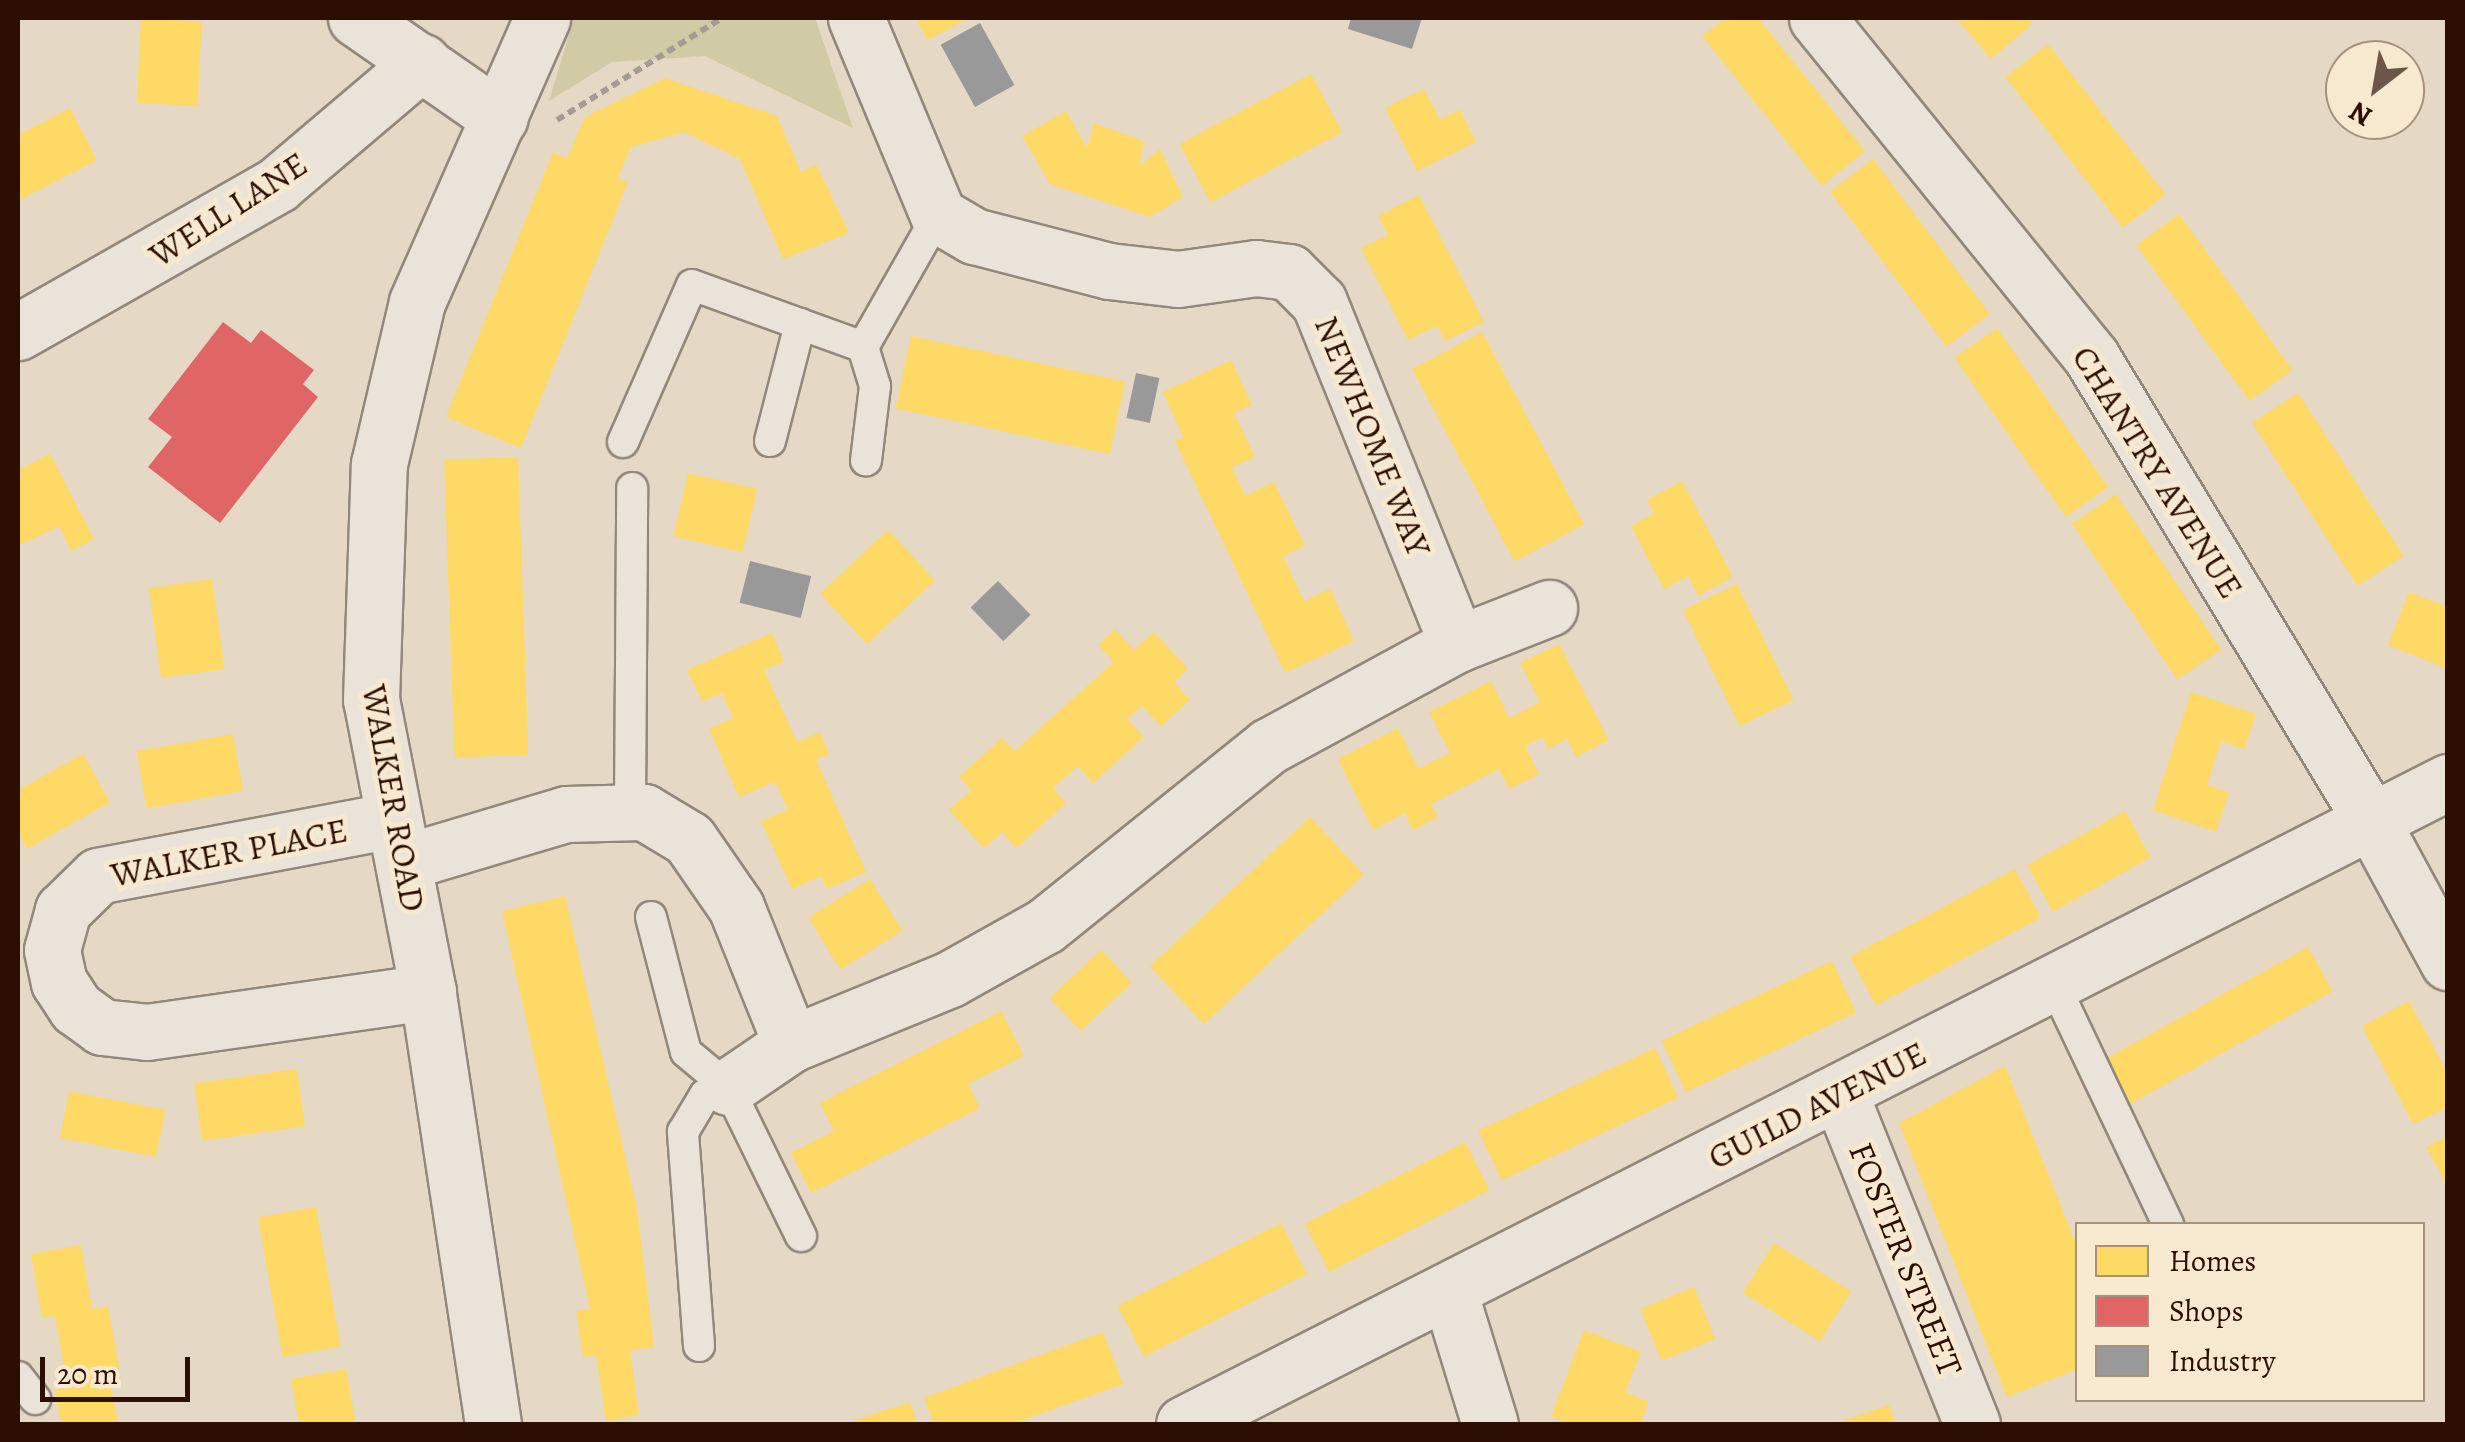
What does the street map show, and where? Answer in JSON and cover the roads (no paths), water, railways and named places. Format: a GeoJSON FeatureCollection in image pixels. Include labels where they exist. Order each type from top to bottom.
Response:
{"type":"FeatureCollection","features":[{"type":"Feature","properties":{"kind":"street"},"geometry":{"type":"LineString","coordinates":[[356,18],[500,118]]}},
{"type":"Feature","properties":{"kind":"street","name":"WALKER ROAD"},"geometry":{"type":"LineString","coordinates":[[493,1424],[428,992],[371,700],[379,464],[417,302],[542,18]]}},
{"type":"Feature","properties":{"kind":"street"},"geometry":{"type":"LineString","coordinates":[[856,18],[938,215]]}},
{"type":"Feature","properties":{"kind":"street","name":"CHANTRY AVENUE"},"geometry":{"type":"LineString","coordinates":[[1817,18],[2092,358],[2371,820],[2448,962]]}},
{"type":"Feature","properties":{"kind":"street","name":"WELL LANE"},"geometry":{"type":"LineString","coordinates":[[18,332],[278,184],[422,62]]}},
{"type":"Feature","properties":{"kind":"street","name":"NEWHOME WAY"},"geometry":{"type":"LineString","coordinates":[[938,215],[974,236],[1109,271],[1178,279],[1256,268],[1290,272],[1319,302],[1458,644]]}},
{"type":"Feature","properties":{"kind":"street"},"geometry":{"type":"LineString","coordinates":[[728,1087],[792,1044],[950,978],[1045,926],[1270,746],[1458,644],[1548,608]]}},
{"type":"Feature","properties":{"kind":"street","name":"GUILD AVENUE"},"geometry":{"type":"LineString","coordinates":[[1184,1424],[2448,782]]}},
{"type":"Feature","properties":{"kind":"street"},"geometry":{"type":"LineString","coordinates":[[399,841],[566,814],[630,808],[688,840],[736,907],[792,1044]]}},
{"type":"Feature","properties":{"kind":"street","name":"WALKER PLACE"},"geometry":{"type":"LineString","coordinates":[[399,841],[98,876],[63,910],[52,950],[58,982],[76,1008],[102,1027],[148,1032],[428,992]]}},
{"type":"Feature","properties":{"kind":"street","name":"FOSTER STREET"},"geometry":{"type":"LineString","coordinates":[[1840,1094],[1972,1424]]}},
{"type":"Feature","properties":{"kind":"street"},"geometry":{"type":"LineString","coordinates":[[1450,1291],[1490,1424]]}},
{"type":"Feature","properties":{"kind":"lane"},"geometry":{"type":"LineString","coordinates":[[866,460],[875,386],[863,347],[938,215]]}},
{"type":"Feature","properties":{"kind":"lane"},"geometry":{"type":"LineString","coordinates":[[623,442],[692,285],[863,347]]}},
{"type":"Feature","properties":{"kind":"lane"},"geometry":{"type":"LineString","coordinates":[[770,441],[800,324]]}},
{"type":"Feature","properties":{"kind":"lane"},"geometry":{"type":"LineString","coordinates":[[630,808],[632,488]]}},
{"type":"Feature","properties":{"kind":"lane"},"geometry":{"type":"LineString","coordinates":[[650,918],[686,1052],[728,1087],[801,1236]]}},
{"type":"Feature","properties":{"kind":"lane"},"geometry":{"type":"LineString","coordinates":[[2054,984],[2167,1222]]}},
{"type":"Feature","properties":{"kind":"lane"},"geometry":{"type":"LineString","coordinates":[[699,1346],[683,1132],[705,1095],[728,1087]]}}]}
